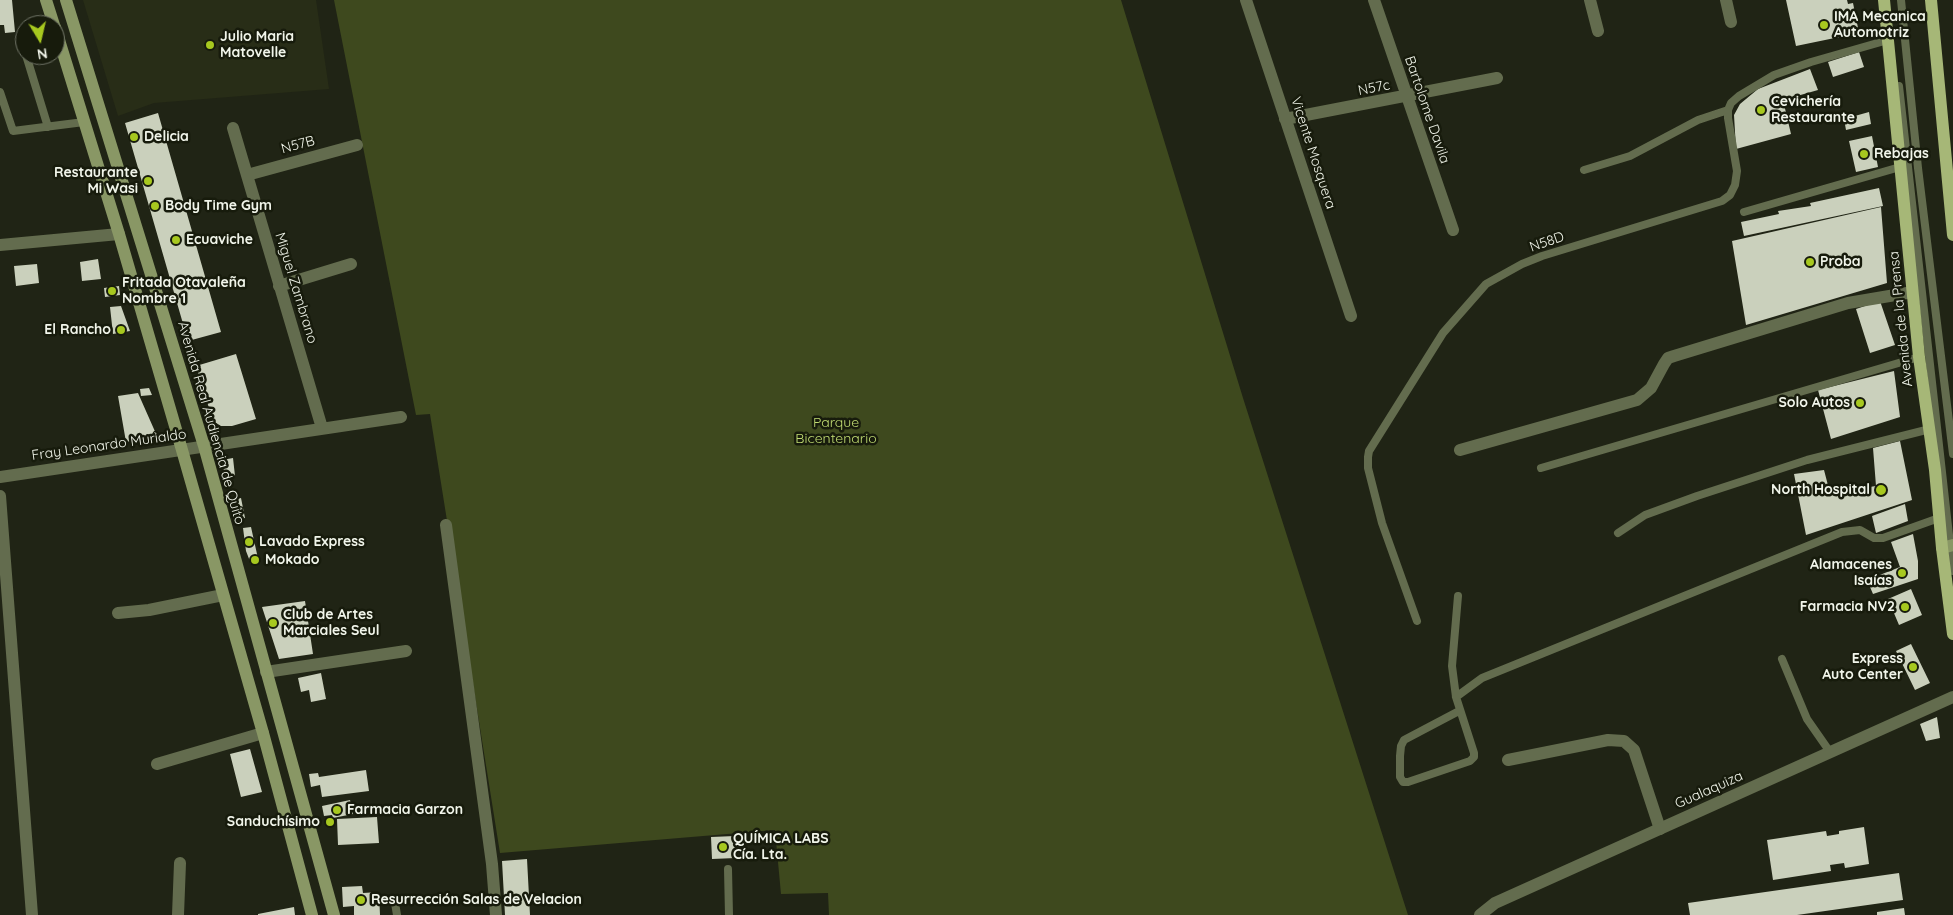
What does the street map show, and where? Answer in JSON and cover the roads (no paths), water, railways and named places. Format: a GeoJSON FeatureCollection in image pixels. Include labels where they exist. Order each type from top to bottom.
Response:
{"type":"FeatureCollection","features":[{"type":"Feature","properties":{"kind":"main road"},"geometry":{"type":"LineString","coordinates":[[46,0],[51,15]]}},
{"type":"Feature","properties":{"kind":"main road","name":"Avenida Real Audiencia de Quito"},"geometry":{"type":"LineString","coordinates":[[66,0],[204,446],[334,915]]}},
{"type":"Feature","properties":{"kind":"main road","name":"Avenida de la Prensa"},"geometry":{"type":"LineString","coordinates":[[1884,0],[1919,357],[1930,429],[1939,518],[1948,547],[1953,634]]}},
{"type":"Feature","properties":{"kind":"main road"},"geometry":{"type":"LineString","coordinates":[[1931,0],[1953,235]]}},
{"type":"Feature","properties":{"kind":"main road"},"geometry":{"type":"LineString","coordinates":[[65,59],[119,234],[182,450],[263,733],[312,915]]}},
{"type":"Feature","properties":{"kind":"street","name":"Vicente Mosquera"},"geometry":{"type":"LineString","coordinates":[[1246,0],[1351,316]]}},
{"type":"Feature","properties":{"kind":"street","name":"Bartolome Davila"},"geometry":{"type":"LineString","coordinates":[[1374,0],[1453,230]]}},
{"type":"Feature","properties":{"kind":"street"},"geometry":{"type":"LineString","coordinates":[[1590,0],[1598,31]]}},
{"type":"Feature","properties":{"kind":"street"},"geometry":{"type":"LineString","coordinates":[[1726,0],[1731,22]]}},
{"type":"Feature","properties":{"kind":"street","name":"N57c"},"geometry":{"type":"LineString","coordinates":[[1286,119],[1497,78]]}},
{"type":"Feature","properties":{"kind":"street","name":"Miguel Zambrano"},"geometry":{"type":"LineString","coordinates":[[233,128],[322,428]]}},
{"type":"Feature","properties":{"kind":"street","name":"N57B"},"geometry":{"type":"LineString","coordinates":[[247,175],[358,145]]}},
{"type":"Feature","properties":{"kind":"street"},"geometry":{"type":"LineString","coordinates":[[0,245],[119,234]]}},
{"type":"Feature","properties":{"kind":"street"},"geometry":{"type":"LineString","coordinates":[[279,286],[351,264]]}},
{"type":"Feature","properties":{"kind":"street"},"geometry":{"type":"LineString","coordinates":[[1460,450],[1637,400],[1651,388],[1668,358],[1848,303],[1912,292]]}},
{"type":"Feature","properties":{"kind":"street","name":"Fray Leonardo Murialdo"},"geometry":{"type":"LineString","coordinates":[[0,476],[401,417]]}},
{"type":"Feature","properties":{"kind":"street"},"geometry":{"type":"LineString","coordinates":[[0,496],[32,915]]}},
{"type":"Feature","properties":{"kind":"street"},"geometry":{"type":"LineString","coordinates":[[446,525],[492,864],[496,915]]}},
{"type":"Feature","properties":{"kind":"street"},"geometry":{"type":"LineString","coordinates":[[118,612],[149,610],[223,595]]}},
{"type":"Feature","properties":{"kind":"street"},"geometry":{"type":"LineString","coordinates":[[266,672],[406,650]]}},
{"type":"Feature","properties":{"kind":"street","name":"Gualaquiza"},"geometry":{"type":"LineString","coordinates":[[1480,915],[1495,903],[1953,697]]}},
{"type":"Feature","properties":{"kind":"street"},"geometry":{"type":"LineString","coordinates":[[157,764],[263,733]]}},
{"type":"Feature","properties":{"kind":"street"},"geometry":{"type":"LineString","coordinates":[[1508,760],[1608,740],[1624,741],[1630,744],[1634,750],[1660,829]]}},
{"type":"Feature","properties":{"kind":"street"},"geometry":{"type":"LineString","coordinates":[[178,915],[180,863]]}},
{"type":"Feature","properties":{"kind":"lane"},"geometry":{"type":"LineString","coordinates":[[1889,0],[1948,547],[1953,571]]}},
{"type":"Feature","properties":{"kind":"lane"},"geometry":{"type":"LineString","coordinates":[[1901,0],[1918,168],[1953,454]]}},
{"type":"Feature","properties":{"kind":"lane"},"geometry":{"type":"LineString","coordinates":[[1584,170],[1630,156],[1698,120],[1728,110],[1731,103],[1739,96],[1774,75],[1811,62],[1888,40]]}},
{"type":"Feature","properties":{"kind":"lane"},"geometry":{"type":"LineString","coordinates":[[29,65],[48,128]]}},
{"type":"Feature","properties":{"kind":"lane"},"geometry":{"type":"LineString","coordinates":[[0,92],[13,131],[84,122]]}},
{"type":"Feature","properties":{"kind":"lane","name":"N58D"},"geometry":{"type":"LineString","coordinates":[[1417,621],[1382,523],[1368,468],[1369,451],[1443,334],[1486,284],[1496,277],[1542,256],[1636,226],[1708,206],[1722,201],[1730,195],[1735,185],[1737,170],[1728,110]]}},
{"type":"Feature","properties":{"kind":"lane"},"geometry":{"type":"LineString","coordinates":[[1744,212],[1900,167]]}},
{"type":"Feature","properties":{"kind":"lane"},"geometry":{"type":"LineString","coordinates":[[1541,468],[1919,357]]}},
{"type":"Feature","properties":{"kind":"lane"},"geometry":{"type":"LineString","coordinates":[[1618,533],[1645,515],[1697,496],[1807,460],[1930,429]]}},
{"type":"Feature","properties":{"kind":"lane"},"geometry":{"type":"LineString","coordinates":[[1456,697],[1482,678],[1503,669],[1842,532],[1860,530],[1874,538],[1883,538],[1939,518]]}},
{"type":"Feature","properties":{"kind":"lane"},"geometry":{"type":"LineString","coordinates":[[1458,596],[1452,666],[1459,711],[1474,757],[1470,762],[1403,782],[1400,777],[1400,756],[1404,740],[1459,711]]}},
{"type":"Feature","properties":{"kind":"lane"},"geometry":{"type":"LineString","coordinates":[[1782,660],[1808,719],[1830,752]]}},
{"type":"Feature","properties":{"kind":"lane"},"geometry":{"type":"LineString","coordinates":[[728,869],[729,915]]}},
{"type":"Feature","properties":{"kind":"lane"},"geometry":{"type":"LineString","coordinates":[[395,903],[396,915]]}},
{"type":"Feature","properties":{"kind":"place","name":"IMA Mecanica Automotriz"},"geometry":{"type":"Point","coordinates":[1824,25]}},
{"type":"Feature","properties":{"kind":"place","name":"Julio Maria Matovelle"},"geometry":{"type":"Point","coordinates":[210,45]}},
{"type":"Feature","properties":{"kind":"place","name":"Cevichería Restaurante"},"geometry":{"type":"Point","coordinates":[1761,110]}},
{"type":"Feature","properties":{"kind":"place","name":"Delicia"},"geometry":{"type":"Point","coordinates":[134,137]}},
{"type":"Feature","properties":{"kind":"place","name":"Rebajas"},"geometry":{"type":"Point","coordinates":[1864,154]}},
{"type":"Feature","properties":{"kind":"place","name":"Restaurante Mi Wasi"},"geometry":{"type":"Point","coordinates":[148,181]}},
{"type":"Feature","properties":{"kind":"place","name":"Body Time Gym"},"geometry":{"type":"Point","coordinates":[155,206]}},
{"type":"Feature","properties":{"kind":"place","name":"Ecuaviche"},"geometry":{"type":"Point","coordinates":[176,240]}},
{"type":"Feature","properties":{"kind":"place","name":"Proba"},"geometry":{"type":"Point","coordinates":[1810,262]}},
{"type":"Feature","properties":{"kind":"place","name":"Fritada Otavaleña Nombre 1"},"geometry":{"type":"Point","coordinates":[112,291]}},
{"type":"Feature","properties":{"kind":"place","name":"El Rancho"},"geometry":{"type":"Point","coordinates":[121,330]}},
{"type":"Feature","properties":{"kind":"place","name":"Solo Autos"},"geometry":{"type":"Point","coordinates":[1860,403]}},
{"type":"Feature","properties":{"kind":"place","name":"North Hospital"},"geometry":{"type":"Point","coordinates":[1881,490]}},
{"type":"Feature","properties":{"kind":"place","name":"Lavado Express"},"geometry":{"type":"Point","coordinates":[249,542]}},
{"type":"Feature","properties":{"kind":"place","name":"Mokado"},"geometry":{"type":"Point","coordinates":[255,560]}},
{"type":"Feature","properties":{"kind":"place","name":"Alamacenes Isaías"},"geometry":{"type":"Point","coordinates":[1902,573]}},
{"type":"Feature","properties":{"kind":"place","name":"Farmacia NV2"},"geometry":{"type":"Point","coordinates":[1905,607]}},
{"type":"Feature","properties":{"kind":"place","name":"Club de Artes Marciales Seul"},"geometry":{"type":"Point","coordinates":[273,623]}},
{"type":"Feature","properties":{"kind":"place","name":"Express Auto Center"},"geometry":{"type":"Point","coordinates":[1913,667]}},
{"type":"Feature","properties":{"kind":"place","name":"Farmacia Garzon"},"geometry":{"type":"Point","coordinates":[337,810]}},
{"type":"Feature","properties":{"kind":"place","name":"Sanduchísimo"},"geometry":{"type":"Point","coordinates":[330,822]}},
{"type":"Feature","properties":{"kind":"place","name":"QUÍMICA LABS Cía. Lta."},"geometry":{"type":"Point","coordinates":[723,847]}},
{"type":"Feature","properties":{"kind":"place","name":"Resurrección Salas de Velacion"},"geometry":{"type":"Point","coordinates":[361,900]}},
{"type":"Feature","properties":{"kind":"park label","name":"Parque Bicentenario"},"geometry":{"type":"Point","coordinates":[836,432]}}]}
